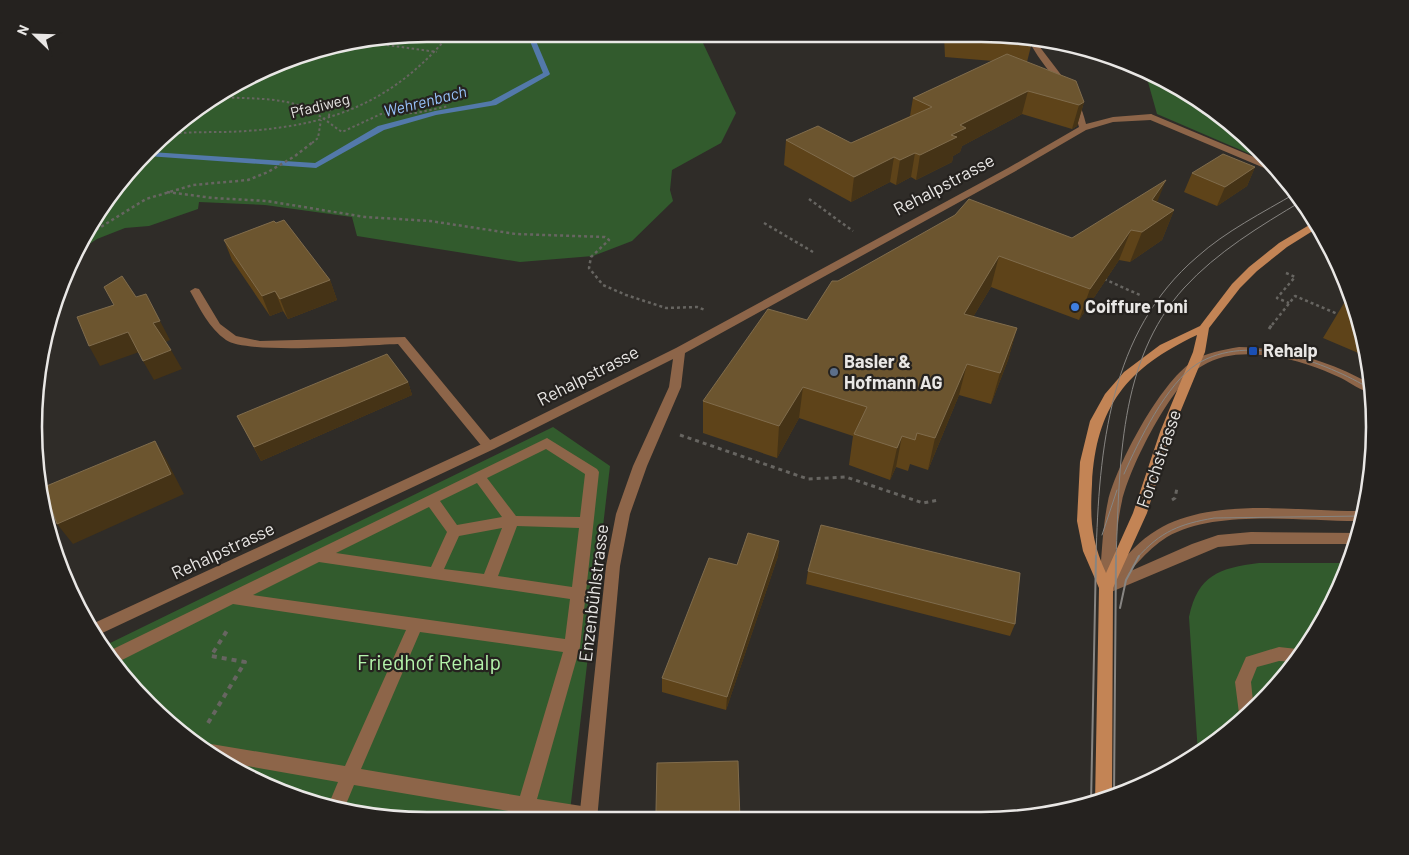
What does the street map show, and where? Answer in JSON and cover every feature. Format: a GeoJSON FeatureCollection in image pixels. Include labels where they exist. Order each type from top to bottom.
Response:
{"type":"FeatureCollection","features":[{"type":"Feature","properties":{"kind":"main road","name":"Forchstrasse"},"geometry":{"type":"LineString","coordinates":[[1106,588],[1089,548],[1084,525],[1085,481],[1095,428],[1109,398],[1131,373],[1159,350],[1204,328],[1236,286],[1253,269],[1283,245],[1311,228]]}},
{"type":"Feature","properties":{"kind":"main road","name":"Forchstrasse"},"geometry":{"type":"LineString","coordinates":[[1103,793],[1106,588],[1140,513],[1166,432],[1195,366],[1204,328]]}},
{"type":"Feature","properties":{"kind":"street"},"geometry":{"type":"LineString","coordinates":[[1037,47],[1076,103],[1083,128]]}},
{"type":"Feature","properties":{"kind":"street","name":"Rehalpstrasse"},"geometry":{"type":"LineString","coordinates":[[99,628],[489,446],[680,351],[1003,175],[1083,128],[1113,120],[1151,117],[1262,164]]}},
{"type":"Feature","properties":{"kind":"street"},"geometry":{"type":"LineString","coordinates":[[195,291],[216,326],[232,339],[260,345],[401,340],[489,446]]}},
{"type":"Feature","properties":{"kind":"street","name":"Enzenbühlstrasse"},"geometry":{"type":"LineString","coordinates":[[589,812],[615,558],[623,514],[640,466],[675,387],[680,351]]}},
{"type":"Feature","properties":{"kind":"street"},"geometry":{"type":"LineString","coordinates":[[1106,588],[1114,510],[1124,472],[1136,446],[1174,388],[1195,366],[1208,358],[1229,352],[1272,353],[1325,366],[1364,385]]}},
{"type":"Feature","properties":{"kind":"street"},"geometry":{"type":"LineString","coordinates":[[117,655],[239,599],[317,556],[548,443],[592,472],[572,647],[526,805]]}},
{"type":"Feature","properties":{"kind":"street"},"geometry":{"type":"LineString","coordinates":[[479,477],[512,521]]}},
{"type":"Feature","properties":{"kind":"street"},"geometry":{"type":"LineString","coordinates":[[432,500],[454,532]]}},
{"type":"Feature","properties":{"kind":"street"},"geometry":{"type":"LineString","coordinates":[[1106,588],[1154,539],[1186,522],[1237,516],[1356,516]]}},
{"type":"Feature","properties":{"kind":"street"},"geometry":{"type":"LineString","coordinates":[[454,532],[512,521],[586,524]]}},
{"type":"Feature","properties":{"kind":"street"},"geometry":{"type":"LineString","coordinates":[[488,581],[512,521]]}},
{"type":"Feature","properties":{"kind":"street"},"geometry":{"type":"LineString","coordinates":[[435,573],[454,532]]}},
{"type":"Feature","properties":{"kind":"street"},"geometry":{"type":"LineString","coordinates":[[1106,588],[1197,548],[1218,541],[1251,538],[1350,538]]}},
{"type":"Feature","properties":{"kind":"street"},"geometry":{"type":"LineString","coordinates":[[317,556],[578,594]]}},
{"type":"Feature","properties":{"kind":"street"},"geometry":{"type":"LineString","coordinates":[[239,599],[572,647]]}},
{"type":"Feature","properties":{"kind":"street"},"geometry":{"type":"LineString","coordinates":[[338,802],[416,624]]}},
{"type":"Feature","properties":{"kind":"street"},"geometry":{"type":"LineString","coordinates":[[1245,708],[1243,682],[1252,662],[1279,654],[1292,655]]}},
{"type":"Feature","properties":{"kind":"street"},"geometry":{"type":"LineString","coordinates":[[226,755],[559,812]]}},
{"type":"Feature","properties":{"kind":"path","name":"Pfadiweg"},"geometry":{"type":"LineString","coordinates":[[181,132],[244,131],[322,120],[329,116],[358,108],[387,93],[437,52],[444,42]]}},
{"type":"Feature","properties":{"kind":"path"},"geometry":{"type":"LineString","coordinates":[[386,45],[437,52]]}},
{"type":"Feature","properties":{"kind":"path"},"geometry":{"type":"LineString","coordinates":[[229,97],[268,100],[303,107],[316,113],[322,120],[342,132],[381,114],[416,112],[448,106]]}},
{"type":"Feature","properties":{"kind":"path"},"geometry":{"type":"LineString","coordinates":[[329,116],[330,108],[333,105],[349,97]]}},
{"type":"Feature","properties":{"kind":"path"},"geometry":{"type":"LineString","coordinates":[[98,229],[146,199],[193,185],[248,180],[268,172],[295,156],[318,138],[322,120]]}},
{"type":"Feature","properties":{"kind":"path"},"geometry":{"type":"LineString","coordinates":[[167,192],[213,198],[267,201],[365,217],[430,221],[516,234],[605,236],[609,240],[592,257],[589,268],[603,285],[666,308],[697,307],[714,313],[722,327]]}},
{"type":"Feature","properties":{"kind":"path"},"geometry":{"type":"LineString","coordinates":[[809,199],[854,232]]}},
{"type":"Feature","properties":{"kind":"path"},"geometry":{"type":"LineString","coordinates":[[764,223],[814,253]]}},
{"type":"Feature","properties":{"kind":"path"},"geometry":{"type":"LineString","coordinates":[[1283,272],[1295,277],[1276,298],[1289,303]]}},
{"type":"Feature","properties":{"kind":"path"},"geometry":{"type":"LineString","coordinates":[[1100,277],[1142,296]]}},
{"type":"Feature","properties":{"kind":"path"},"geometry":{"type":"LineString","coordinates":[[1264,335],[1295,296],[1343,316]]}},
{"type":"Feature","properties":{"kind":"path"},"geometry":{"type":"LineString","coordinates":[[658,428],[808,479],[846,477],[923,503],[939,500]]}},
{"type":"Feature","properties":{"kind":"path"},"geometry":{"type":"LineString","coordinates":[[206,727],[245,662],[211,656],[239,599]]}},
{"type":"Feature","properties":{"kind":"green space"},"geometry":{"type":"Polygon","coordinates":[[[428,42],[702,42],[736,113],[721,143],[672,170],[670,190],[673,201],[632,241],[593,256],[520,262],[357,236],[352,217],[265,205],[199,202],[198,209],[149,226],[125,228],[97,239],[89,244],[122,193],[155,155],[193,122],[214,107],[257,82],[304,63],[352,50],[402,43],[428,42]]]}},
{"type":"Feature","properties":{"kind":"green space"},"geometry":{"type":"Polygon","coordinates":[[[1146,79],[1195,107],[1216,122],[1255,156],[1157,114],[1146,79]]]}},
{"type":"Feature","properties":{"kind":"green space","name":"Friedhof Rehalp"},"geometry":{"type":"Polygon","coordinates":[[[553,427],[610,466],[570,812],[402,812],[352,805],[304,792],[257,773],[214,748],[193,733],[155,700],[109,644],[553,427]]]}},
{"type":"Feature","properties":{"kind":"green space"},"geometry":{"type":"Polygon","coordinates":[[[1259,563],[1342,563],[1327,598],[1315,620],[1287,662],[1254,700],[1197,746],[1189,617],[1198,592],[1212,576],[1222,571],[1259,563]]]}},
{"type":"Feature","properties":{"kind":"building"},"geometry":{"type":"Polygon","coordinates":[[[985,42],[1007,43],[1031,46],[985,42]]]}},
{"type":"Feature","properties":{"kind":"building"},"geometry":{"type":"Polygon","coordinates":[[[1007,54],[1076,81],[1084,102],[1079,105],[1028,91],[960,125],[966,128],[951,135],[957,137],[920,155],[915,153],[900,160],[894,157],[854,177],[786,140],[818,126],[851,143],[932,107],[913,98],[1007,54]]]}},
{"type":"Feature","properties":{"kind":"building"},"geometry":{"type":"Polygon","coordinates":[[[1223,154],[1255,167],[1225,187],[1192,173],[1223,154]]]}},
{"type":"Feature","properties":{"kind":"building"},"geometry":{"type":"Polygon","coordinates":[[[1166,180],[1152,200],[1174,210],[1142,232],[1131,230],[1090,289],[999,256],[964,314],[1017,328],[1000,373],[967,364],[935,438],[917,433],[915,440],[902,436],[897,448],[854,434],[867,407],[803,387],[779,426],[703,401],[768,309],[807,320],[832,281],[838,281],[955,215],[969,199],[1072,238],[1166,180]]]}},
{"type":"Feature","properties":{"kind":"building"},"geometry":{"type":"Polygon","coordinates":[[[284,220],[330,280],[280,299],[275,291],[262,296],[224,240],[274,221],[276,223],[284,220]]]}},
{"type":"Feature","properties":{"kind":"building"},"geometry":{"type":"Polygon","coordinates":[[[122,276],[136,297],[146,294],[160,321],[153,323],[171,350],[143,361],[128,332],[89,346],[77,317],[114,305],[104,287],[122,276]]]}},
{"type":"Feature","properties":{"kind":"building"},"geometry":{"type":"Polygon","coordinates":[[[387,354],[408,382],[254,447],[237,416],[387,354]]]}},
{"type":"Feature","properties":{"kind":"building"},"geometry":{"type":"Polygon","coordinates":[[[155,441],[171,474],[57,524],[51,507],[47,486],[155,441]]]}},
{"type":"Feature","properties":{"kind":"building"},"geometry":{"type":"Polygon","coordinates":[[[821,525],[1020,573],[1015,624],[808,571],[821,525]]]}},
{"type":"Feature","properties":{"kind":"building"},"geometry":{"type":"Polygon","coordinates":[[[748,533],[779,541],[727,697],[662,678],[709,558],[737,565],[748,533]]]}},
{"type":"Feature","properties":{"kind":"building"},"geometry":{"type":"Polygon","coordinates":[[[738,761],[740,812],[655,812],[657,763],[738,761]]]}},
{"type":"Feature","properties":{"kind":"waterway","name":"Wehrenbach"},"geometry":{"type":"LineString","coordinates":[[156,155],[316,166],[381,128],[435,113],[493,103],[547,74],[533,42]]}},
{"type":"Feature","properties":{"kind":"tram line"},"geometry":{"type":"LineString","coordinates":[[1096,558],[1101,476],[1106,435],[1115,395],[1127,356],[1145,320],[1168,287],[1197,257],[1232,231],[1290,197]]}},
{"type":"Feature","properties":{"kind":"tram line"},"geometry":{"type":"LineString","coordinates":[[1116,558],[1122,451],[1135,381],[1146,348],[1162,317],[1184,288],[1197,275],[1225,251],[1296,205]]}},
{"type":"Feature","properties":{"kind":"tram line"},"geometry":{"type":"LineString","coordinates":[[1124,474],[1145,430],[1164,399],[1186,373],[1197,364],[1217,355],[1240,351],[1286,354],[1331,369],[1364,385]]}},
{"type":"Feature","properties":{"kind":"tram line"},"geometry":{"type":"LineString","coordinates":[[1102,535],[1117,490]]}},
{"type":"Feature","properties":{"kind":"tram line"},"geometry":{"type":"LineString","coordinates":[[1139,556],[1154,541],[1172,530],[1191,523],[1214,518],[1356,516]]}},
{"type":"Feature","properties":{"kind":"tram line"},"geometry":{"type":"LineString","coordinates":[[1091,796],[1096,556]]}},
{"type":"Feature","properties":{"kind":"tram line"},"geometry":{"type":"LineString","coordinates":[[1114,789],[1116,556]]}},
{"type":"Feature","properties":{"kind":"tram line"},"geometry":{"type":"LineString","coordinates":[[1120,608],[1126,580],[1139,556]]}},
{"type":"Feature","properties":{"kind":"place","name":"Coiffure Toni"},"geometry":{"type":"Point","coordinates":[1075,307]}},
{"type":"Feature","properties":{"kind":"place","name":"Rehalp"},"geometry":{"type":"Point","coordinates":[1253,351]}},
{"type":"Feature","properties":{"kind":"place","name":"Basler & Hofmann AG"},"geometry":{"type":"Point","coordinates":[834,372]}}]}
